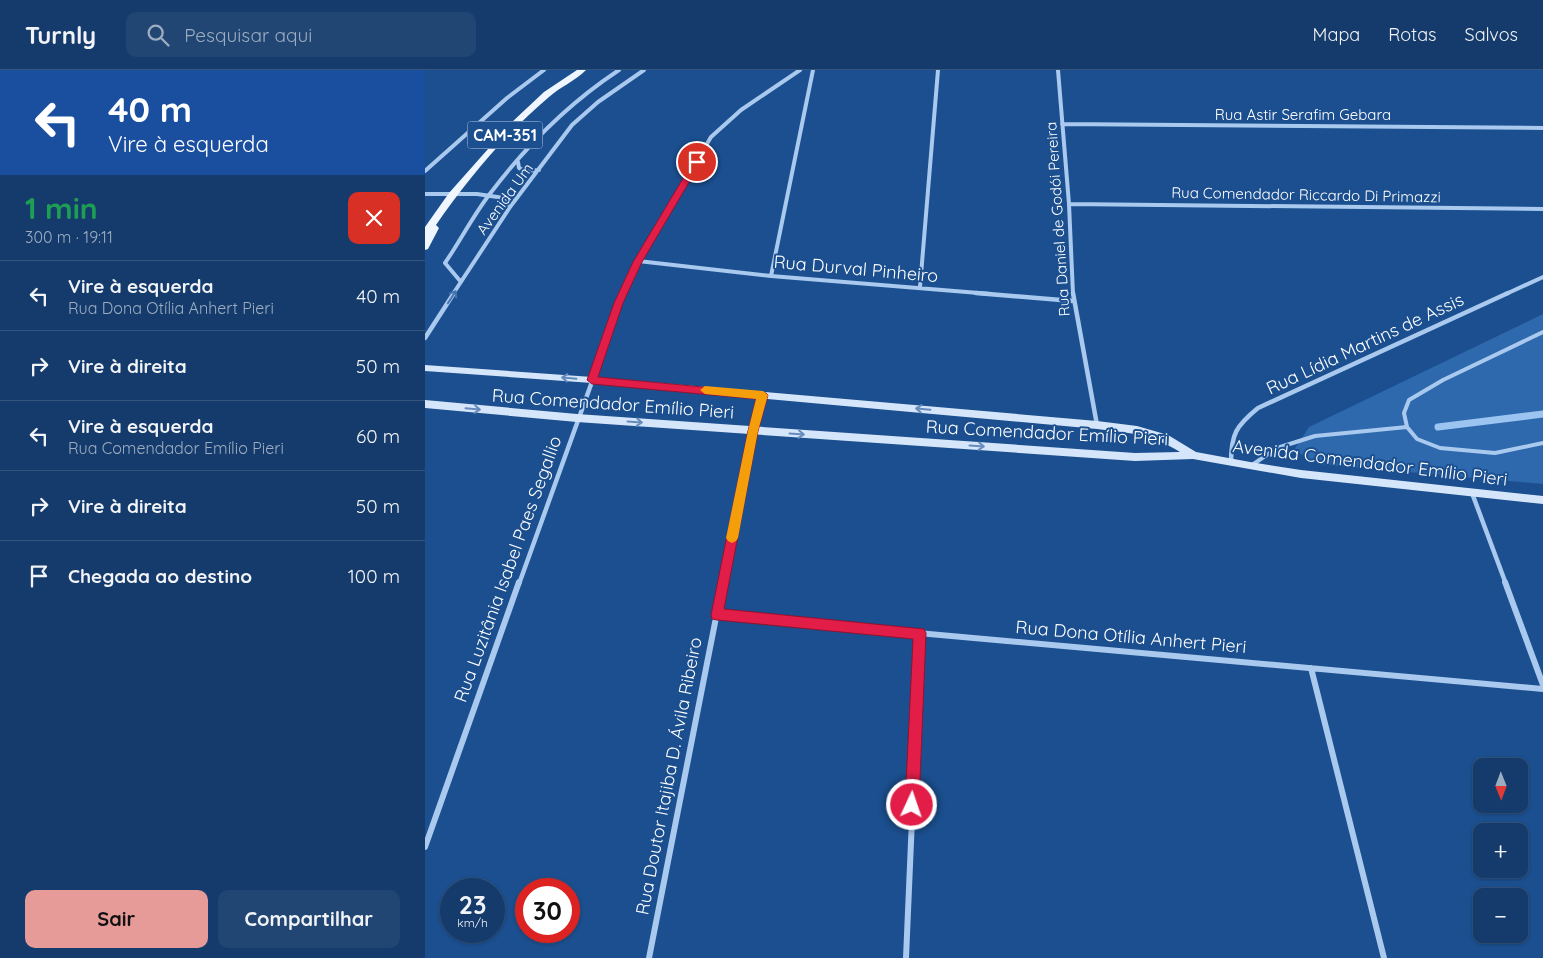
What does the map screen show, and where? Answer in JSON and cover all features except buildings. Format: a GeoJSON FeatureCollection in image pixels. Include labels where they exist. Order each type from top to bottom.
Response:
{"type":"FeatureCollection","features":[{"type":"Feature","properties":{"kind":"main road","name":"CAM-351"},"geometry":{"type":"LineString","coordinates":[[441,212],[452,195],[514,125],[547,94],[582,70]]}},
{"type":"Feature","properties":{"kind":"main road"},"geometry":{"type":"LineString","coordinates":[[425,234],[441,212]]}},
{"type":"Feature","properties":{"kind":"main road"},"geometry":{"type":"LineString","coordinates":[[425,247],[441,212]]}},
{"type":"Feature","properties":{"kind":"street"},"geometry":{"type":"LineString","coordinates":[[425,171],[507,98],[543,70]]}},
{"type":"Feature","properties":{"kind":"street","name":"Avenida Um"},"geometry":{"type":"LineString","coordinates":[[461,282],[445,263],[489,195],[547,128],[567,108],[589,90],[619,70]]}},
{"type":"Feature","properties":{"kind":"street","name":"Avenida Um"},"geometry":{"type":"LineString","coordinates":[[425,338],[510,207],[572,125],[598,102],[644,70]]}},
{"type":"Feature","properties":{"kind":"street","name":"Rua Luzitânia Isabel Paes Segallio"},"geometry":{"type":"LineString","coordinates":[[425,847],[577,418],[619,303],[638,262],[711,137],[741,110],[800,70]]}},
{"type":"Feature","properties":{"kind":"street"},"geometry":{"type":"LineString","coordinates":[[771,276],[813,70]]}},
{"type":"Feature","properties":{"kind":"street"},"geometry":{"type":"LineString","coordinates":[[920,287],[938,70]]}},
{"type":"Feature","properties":{"kind":"street","name":"Rua Daniel de Godói Pereira"},"geometry":{"type":"LineString","coordinates":[[1058,70],[1069,204],[1073,301],[1097,425]]}},
{"type":"Feature","properties":{"kind":"street","name":"Rua Astir Serafim Gebara"},"geometry":{"type":"LineString","coordinates":[[1062,124],[1543,128]]}},
{"type":"Feature","properties":{"kind":"street"},"geometry":{"type":"LineString","coordinates":[[518,162],[519,168],[525,171],[539,170]]}},
{"type":"Feature","properties":{"kind":"street"},"geometry":{"type":"LineString","coordinates":[[425,194],[489,195],[504,198],[510,207]]}},
{"type":"Feature","properties":{"kind":"street","name":"Rua Comendador Riccardo Di Primazzi"},"geometry":{"type":"LineString","coordinates":[[1069,204],[1543,209]]}},
{"type":"Feature","properties":{"kind":"street","name":"Rua Durval Pinheiro"},"geometry":{"type":"LineString","coordinates":[[638,262],[771,276],[1073,301]]}},
{"type":"Feature","properties":{"kind":"street","name":"Rua Lídia Martins de Assis"},"geometry":{"type":"LineString","coordinates":[[1231,463],[1231,439],[1239,422],[1258,408],[1543,277]]}},
{"type":"Feature","properties":{"kind":"street","name":"Rua Comendador Emílio Pieri"},"geometry":{"type":"LineString","coordinates":[[425,368],[592,380],[1097,425],[1137,430],[1165,438],[1193,454]]}},
{"type":"Feature","properties":{"kind":"street","name":"Rua Doutor Itajiba D. Ávila Ribeiro"},"geometry":{"type":"LineString","coordinates":[[649,958],[753,431],[763,395]]}},
{"type":"Feature","properties":{"kind":"street","name":"Rua Comendador Emílio Pieri"},"geometry":{"type":"LineString","coordinates":[[425,404],[577,418],[1135,457],[1193,454]]}},
{"type":"Feature","properties":{"kind":"street","name":"Avenida Comendador Emílio Pieri"},"geometry":{"type":"LineString","coordinates":[[1193,454],[1231,463],[1362,482],[1543,500]]}},
{"type":"Feature","properties":{"kind":"street"},"geometry":{"type":"LineString","coordinates":[[1472,493],[1543,686]]}},
{"type":"Feature","properties":{"kind":"street","name":"Rua Dona Otília Anhert Pieri"},"geometry":{"type":"LineString","coordinates":[[717,615],[1543,689]]}},
{"type":"Feature","properties":{"kind":"street"},"geometry":{"type":"LineString","coordinates":[[905,958],[920,633]]}},
{"type":"Feature","properties":{"kind":"street"},"geometry":{"type":"LineString","coordinates":[[1311,668],[1384,958]]}},
{"type":"Feature","properties":{"kind":"lane"},"geometry":{"type":"LineString","coordinates":[[1543,332],[1443,380],[1409,400],[1404,413],[1407,428],[1417,439],[1440,448],[1495,453],[1543,443]]}},
{"type":"Feature","properties":{"kind":"lane"},"geometry":{"type":"LineString","coordinates":[[1250,466],[1277,448],[1315,436],[1407,428]]}},
{"type":"Feature","properties":{"kind":"shaded area"},"geometry":{"type":"Polygon","coordinates":[[[1543,314],[1543,484],[1318,464],[1294,450],[1309,427],[1543,314]]]}},
{"type":"Feature","properties":{"kind":"waterway"},"geometry":{"type":"LineString","coordinates":[[1438,427],[1543,414]]}},
{"type":"Feature","properties":{"kind":"slow traffic"},"geometry":{"type":"LineString","coordinates":[[705,390],[763,395],[753,431],[732,538]]}},
{"type":"Feature","properties":{"kind":"route"},"geometry":{"type":"LineString","coordinates":[[697,162],[638,262],[619,303],[592,380],[763,395],[753,431],[717,615],[920,633],[912,805]]}}]}
